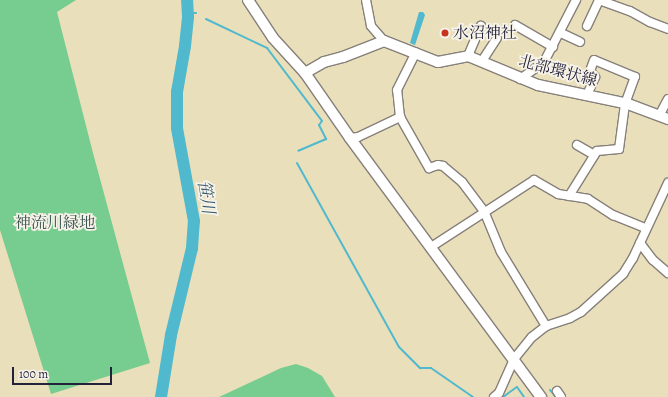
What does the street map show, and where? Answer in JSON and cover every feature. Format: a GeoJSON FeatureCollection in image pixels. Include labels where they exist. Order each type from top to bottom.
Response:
{"type":"FeatureCollection","features":[{"type":"Feature","properties":{"kind":"street"},"geometry":{"type":"LineString","coordinates":[[248,0],[273,38],[305,73],[350,138],[542,397]]}},
{"type":"Feature","properties":{"kind":"street"},"geometry":{"type":"LineString","coordinates":[[366,0],[372,26],[384,42],[416,52],[438,62],[468,56],[481,26]]}},
{"type":"Feature","properties":{"kind":"street"},"geometry":{"type":"LineString","coordinates":[[520,79],[544,62],[561,33],[576,0]]}},
{"type":"Feature","properties":{"kind":"street"},"geometry":{"type":"LineString","coordinates":[[587,26],[599,0],[630,11],[650,22],[668,28]]}},
{"type":"Feature","properties":{"kind":"street"},"geometry":{"type":"LineString","coordinates":[[515,25],[553,47]]}},
{"type":"Feature","properties":{"kind":"street"},"geometry":{"type":"LineString","coordinates":[[561,33],[580,42]]}},
{"type":"Feature","properties":{"kind":"street"},"geometry":{"type":"LineString","coordinates":[[482,61],[497,38]]}},
{"type":"Feature","properties":{"kind":"street"},"geometry":{"type":"LineString","coordinates":[[305,73],[324,62],[343,57],[384,42]]}},
{"type":"Feature","properties":{"kind":"street"},"geometry":{"type":"LineString","coordinates":[[416,52],[397,90],[400,117],[429,168],[438,165],[443,166],[462,182],[484,211],[501,252],[546,326]]}},
{"type":"Feature","properties":{"kind":"street","name":"北部環状線"},"geometry":{"type":"LineString","coordinates":[[468,56],[520,79],[538,85],[625,104],[663,118]]}},
{"type":"Feature","properties":{"kind":"street"},"geometry":{"type":"LineString","coordinates":[[568,196],[597,151],[619,149],[625,104],[635,77],[594,60],[590,71],[595,77],[587,95]]}},
{"type":"Feature","properties":{"kind":"street"},"geometry":{"type":"LineString","coordinates":[[663,118],[668,99]]}},
{"type":"Feature","properties":{"kind":"street"},"geometry":{"type":"LineString","coordinates":[[350,138],[358,138],[400,117]]}},
{"type":"Feature","properties":{"kind":"street"},"geometry":{"type":"LineString","coordinates":[[577,145],[594,155]]}},
{"type":"Feature","properties":{"kind":"street"},"geometry":{"type":"LineString","coordinates":[[431,247],[484,211],[534,180],[558,194],[588,199],[612,216],[646,228]]}},
{"type":"Feature","properties":{"kind":"street"},"geometry":{"type":"LineString","coordinates":[[494,397],[499,393],[514,359],[526,343],[546,326],[570,318],[581,312],[616,282],[633,258],[668,183]]}},
{"type":"Feature","properties":{"kind":"street"},"geometry":{"type":"LineString","coordinates":[[640,243],[652,260],[668,273]]}},
{"type":"Feature","properties":{"kind":"green space","name":"神流川緑地"},"geometry":{"type":"Polygon","coordinates":[[[0,0],[76,0],[57,12],[93,153],[150,363],[51,394],[0,230],[0,0]]]}},
{"type":"Feature","properties":{"kind":"green space"},"geometry":{"type":"Polygon","coordinates":[[[296,364],[308,368],[322,376],[335,397],[219,397],[281,368],[296,364]]]}},
{"type":"Feature","properties":{"kind":"water"},"geometry":{"type":"Polygon","coordinates":[[[419,12],[423,12],[425,15],[415,45],[410,43],[419,12]]]}},
{"type":"Feature","properties":{"kind":"waterway","name":"笹川"},"geometry":{"type":"LineString","coordinates":[[161,397],[171,335],[192,248],[194,221],[177,128],[177,92],[185,46],[188,17],[187,0]]}},
{"type":"Feature","properties":{"kind":"waterway"},"geometry":{"type":"LineString","coordinates":[[188,13],[196,13]]}},
{"type":"Feature","properties":{"kind":"waterway"},"geometry":{"type":"LineString","coordinates":[[206,19],[267,48],[322,121],[319,125],[326,139],[298,151]]}},
{"type":"Feature","properties":{"kind":"waterway"},"geometry":{"type":"LineString","coordinates":[[297,163],[399,347],[420,368],[431,368],[473,397]]}},
{"type":"Feature","properties":{"kind":"waterway"},"geometry":{"type":"LineString","coordinates":[[503,397],[517,387],[524,397]]}},
{"type":"Feature","properties":{"kind":"waterway"},"geometry":{"type":"LineString","coordinates":[[550,390],[556,397]]}},
{"type":"Feature","properties":{"kind":"place","name":"水沼神社"},"geometry":{"type":"Point","coordinates":[445,33]}}]}
